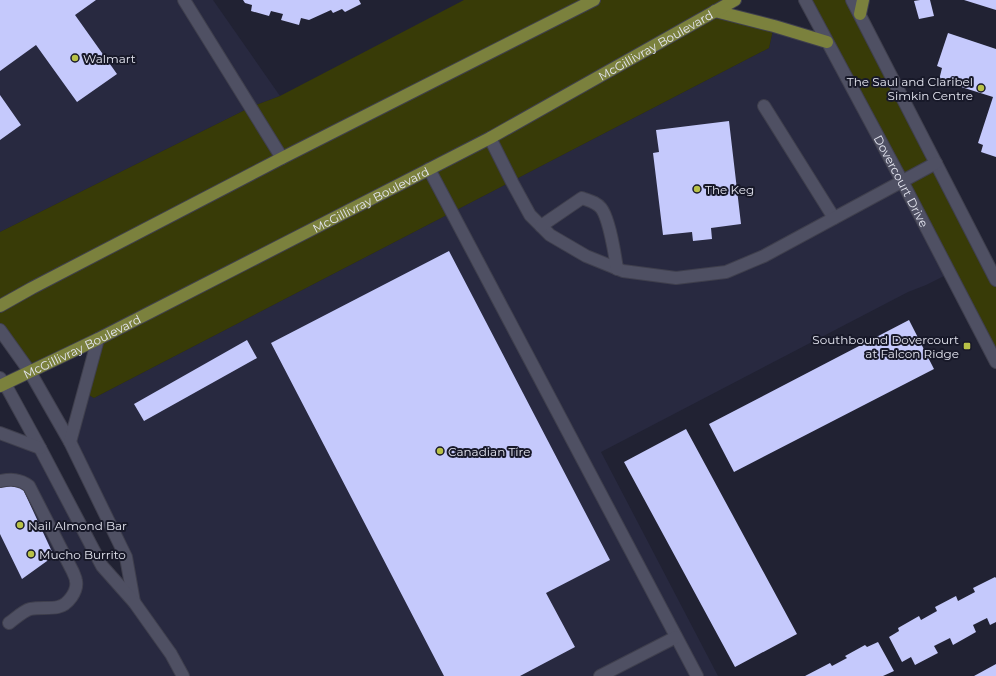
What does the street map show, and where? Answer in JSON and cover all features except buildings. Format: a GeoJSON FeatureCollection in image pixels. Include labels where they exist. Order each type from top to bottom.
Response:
{"type":"FeatureCollection","features":[{"type":"Feature","properties":{"kind":"main road"},"geometry":{"type":"LineString","coordinates":[[0,306],[282,158],[594,0]]}},
{"type":"Feature","properties":{"kind":"main road","name":"McGillivray Boulevard"},"geometry":{"type":"LineString","coordinates":[[2,383],[30,372],[98,339],[490,138],[735,0]]}},
{"type":"Feature","properties":{"kind":"main road"},"geometry":{"type":"LineString","coordinates":[[860,14],[863,0]]}},
{"type":"Feature","properties":{"kind":"main road"},"geometry":{"type":"LineString","coordinates":[[715,11],[774,26],[827,42]]}},
{"type":"Feature","properties":{"kind":"street"},"geometry":{"type":"LineString","coordinates":[[184,0],[282,158]]}},
{"type":"Feature","properties":{"kind":"street","name":"Dovercourt Drive"},"geometry":{"type":"LineString","coordinates":[[805,0],[902,181],[996,362]]}},
{"type":"Feature","properties":{"kind":"street"},"geometry":{"type":"LineString","coordinates":[[852,0],[996,280]]}},
{"type":"Feature","properties":{"kind":"street"},"geometry":{"type":"LineString","coordinates":[[764,106],[834,218]]}},
{"type":"Feature","properties":{"kind":"street"},"geometry":{"type":"LineString","coordinates":[[490,138],[530,215],[550,235],[586,256],[623,271],[676,278],[726,272],[764,256],[936,163]]}},
{"type":"Feature","properties":{"kind":"street"},"geometry":{"type":"LineString","coordinates":[[429,169],[697,676]]}},
{"type":"Feature","properties":{"kind":"street"},"geometry":{"type":"LineString","coordinates":[[541,226],[582,198],[594,202],[602,209],[608,226],[618,269]]}},
{"type":"Feature","properties":{"kind":"street"},"geometry":{"type":"LineString","coordinates":[[0,330],[30,372],[70,442],[126,557],[134,602]]}},
{"type":"Feature","properties":{"kind":"street"},"geometry":{"type":"LineString","coordinates":[[70,442],[98,339]]}},
{"type":"Feature","properties":{"kind":"street"},"geometry":{"type":"LineString","coordinates":[[2,383],[40,448],[102,566],[134,602],[171,654],[183,676]]}},
{"type":"Feature","properties":{"kind":"street"},"geometry":{"type":"LineString","coordinates":[[0,433],[40,448]]}},
{"type":"Feature","properties":{"kind":"street"},"geometry":{"type":"LineString","coordinates":[[0,481],[22,481],[29,486],[73,572],[76,581],[76,588],[71,598],[64,604],[59,607],[36,608],[28,610],[9,622]]}},
{"type":"Feature","properties":{"kind":"street"},"geometry":{"type":"LineString","coordinates":[[600,676],[676,637]]}},
{"type":"Feature","properties":{"kind":"shaded area"},"geometry":{"type":"Polygon","coordinates":[[[0,0],[213,0],[280,96],[251,107],[0,232],[0,0]]]}},
{"type":"Feature","properties":{"kind":"shaded area"},"geometry":{"type":"Polygon","coordinates":[[[464,0],[735,0],[716,10],[774,26],[769,48],[94,398],[84,392],[98,340],[30,372],[0,330],[0,232],[251,107],[280,96],[464,0]]]}},
{"type":"Feature","properties":{"kind":"shaded area"},"geometry":{"type":"Polygon","coordinates":[[[805,0],[852,0],[996,280],[996,362],[805,0]]]}},
{"type":"Feature","properties":{"kind":"shaded area"},"geometry":{"type":"Polygon","coordinates":[[[774,26],[827,42],[950,273],[908,292],[601,452],[718,676],[0,676],[0,433],[40,448],[102,566],[133,601],[126,557],[70,442],[84,392],[94,398],[769,48],[774,26]]]}},
{"type":"Feature","properties":{"kind":"place","name":"Walmart"},"geometry":{"type":"Point","coordinates":[75,58]}},
{"type":"Feature","properties":{"kind":"place","name":"The Saul and Claribel Simkin Centre"},"geometry":{"type":"Point","coordinates":[981,88]}},
{"type":"Feature","properties":{"kind":"place","name":"The Keg"},"geometry":{"type":"Point","coordinates":[697,189]}},
{"type":"Feature","properties":{"kind":"place","name":"Southbound Dovercourt at Falcon Ridge"},"geometry":{"type":"Point","coordinates":[967,346]}},
{"type":"Feature","properties":{"kind":"place","name":"Canadian Tire"},"geometry":{"type":"Point","coordinates":[440,451]}},
{"type":"Feature","properties":{"kind":"place","name":"Nail Almond Bar"},"geometry":{"type":"Point","coordinates":[20,525]}},
{"type":"Feature","properties":{"kind":"place","name":"Mucho Burrito"},"geometry":{"type":"Point","coordinates":[31,554]}}]}
